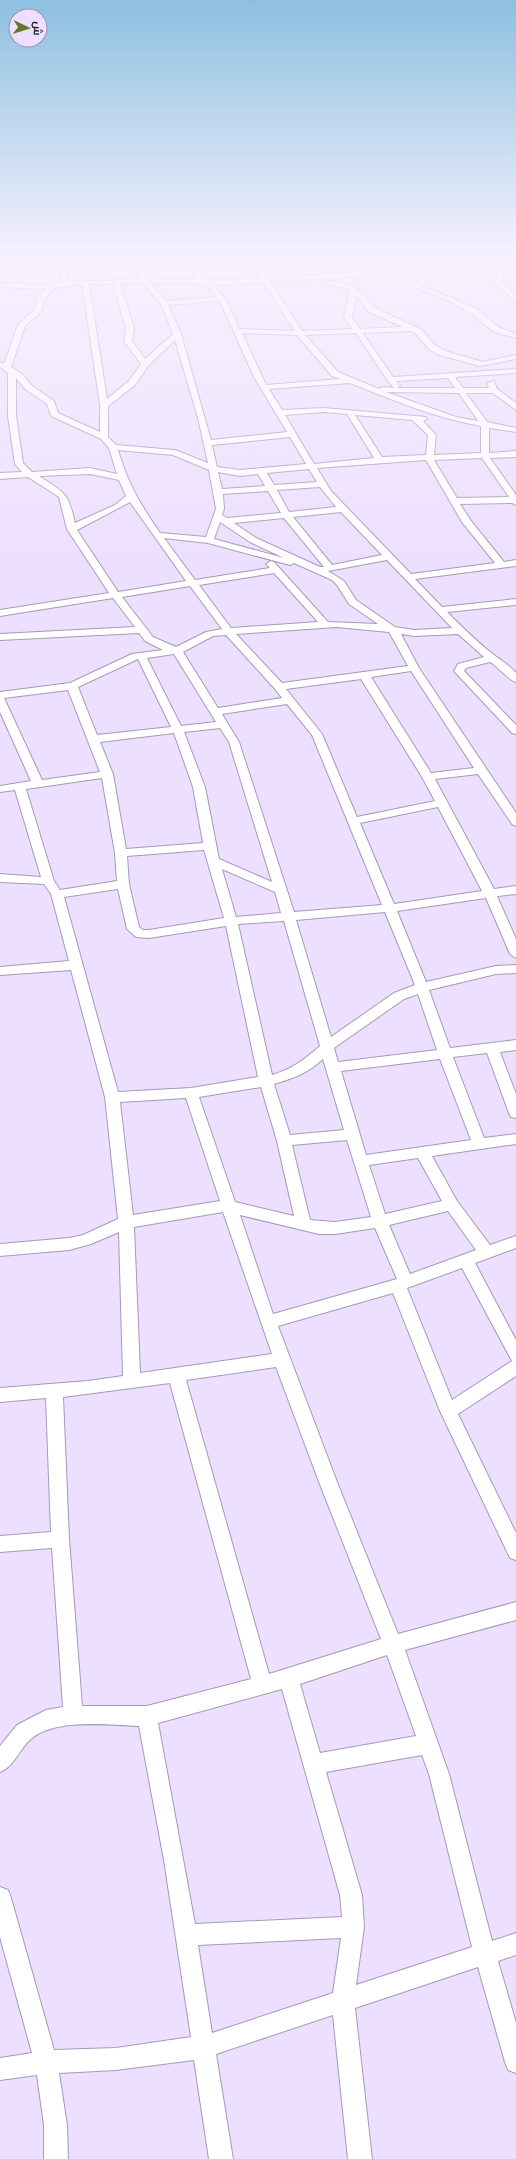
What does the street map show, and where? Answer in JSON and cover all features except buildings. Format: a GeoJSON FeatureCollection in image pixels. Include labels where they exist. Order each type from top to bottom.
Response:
{"type":"FeatureCollection","features":[{"type":"Feature","properties":{"kind":"street"},"geometry":{"type":"LineString","coordinates":[[97,360],[104,405],[104,437]]}},
{"type":"Feature","properties":{"kind":"street"},"geometry":{"type":"LineString","coordinates":[[142,360],[145,364]]}},
{"type":"Feature","properties":{"kind":"street"},"geometry":{"type":"LineString","coordinates":[[104,405],[132,383],[150,360]]}},
{"type":"Feature","properties":{"kind":"street"},"geometry":{"type":"LineString","coordinates":[[184,360],[208,443],[218,492],[221,519],[209,540]]}},
{"type":"Feature","properties":{"kind":"street"},"geometry":{"type":"LineString","coordinates":[[251,360],[265,387],[322,484],[341,509],[460,631],[491,658],[504,666],[516,679]]}},
{"type":"Feature","properties":{"kind":"street"},"geometry":{"type":"LineString","coordinates":[[322,360],[330,370],[353,383],[455,419],[485,426],[516,430]]}},
{"type":"Feature","properties":{"kind":"street"},"geometry":{"type":"LineString","coordinates":[[377,360],[399,391]]}},
{"type":"Feature","properties":{"kind":"street"},"geometry":{"type":"LineString","coordinates":[[468,360],[483,364],[506,360]]}},
{"type":"Feature","properties":{"kind":"street"},"geometry":{"type":"LineString","coordinates":[[483,364],[488,372],[494,391]]}},
{"type":"Feature","properties":{"kind":"street"},"geometry":{"type":"LineString","coordinates":[[6,367],[28,387],[51,403],[54,414],[104,437],[113,447],[122,478],[131,497],[158,535],[229,632],[279,687],[317,734],[422,987],[445,1054],[479,1143]]}},
{"type":"Feature","properties":{"kind":"street"},"geometry":{"type":"LineString","coordinates":[[6,367],[18,460],[29,474],[62,495],[66,502],[72,529],[116,596],[141,630],[159,645],[177,651],[234,742],[281,890],[328,1046],[352,1134],[380,1221],[448,1411],[516,1552]]}},
{"type":"Feature","properties":{"kind":"street"},"geometry":{"type":"LineString","coordinates":[[391,379],[516,371]]}},
{"type":"Feature","properties":{"kind":"street"},"geometry":{"type":"LineString","coordinates":[[450,375],[485,426],[486,456],[515,501]]}},
{"type":"Feature","properties":{"kind":"street"},"geometry":{"type":"LineString","coordinates":[[265,387],[353,383],[399,391],[459,389],[494,391],[514,404]]}},
{"type":"Feature","properties":{"kind":"street"},"geometry":{"type":"LineString","coordinates":[[280,413],[324,410],[415,419],[455,419]]}},
{"type":"Feature","properties":{"kind":"street"},"geometry":{"type":"LineString","coordinates":[[349,412],[379,460]]}},
{"type":"Feature","properties":{"kind":"street"},"geometry":{"type":"LineString","coordinates":[[415,419],[432,434],[433,438],[429,459],[453,501],[501,564]]}},
{"type":"Feature","properties":{"kind":"street"},"geometry":{"type":"LineString","coordinates":[[208,443],[293,434]]}},
{"type":"Feature","properties":{"kind":"street"},"geometry":{"type":"LineString","coordinates":[[113,447],[175,453],[214,469],[235,473],[379,460],[516,454]]}},
{"type":"Feature","properties":{"kind":"street"},"geometry":{"type":"LineString","coordinates":[[0,476],[90,471],[122,478]]}},
{"type":"Feature","properties":{"kind":"street"},"geometry":{"type":"LineString","coordinates":[[261,471],[270,488],[322,568]]}},
{"type":"Feature","properties":{"kind":"street"},"geometry":{"type":"LineString","coordinates":[[218,492],[322,484]]}},
{"type":"Feature","properties":{"kind":"street"},"geometry":{"type":"LineString","coordinates":[[72,529],[89,518],[118,507],[131,497]]}},
{"type":"Feature","properties":{"kind":"street"},"geometry":{"type":"LineString","coordinates":[[453,501],[515,501]]}},
{"type":"Feature","properties":{"kind":"street"},"geometry":{"type":"LineString","coordinates":[[221,519],[287,515],[341,509]]}},
{"type":"Feature","properties":{"kind":"street"},"geometry":{"type":"LineString","coordinates":[[221,519],[253,540],[322,568],[341,583],[352,602],[394,631],[414,668],[481,770],[515,818]]}},
{"type":"Feature","properties":{"kind":"street"},"geometry":{"type":"LineString","coordinates":[[158,535],[209,540],[264,556],[322,568],[387,557]]}},
{"type":"Feature","properties":{"kind":"street"},"geometry":{"type":"LineString","coordinates":[[264,556],[326,625]]}},
{"type":"Feature","properties":{"kind":"street"},"geometry":{"type":"LineString","coordinates":[[408,577],[516,563]]}},
{"type":"Feature","properties":{"kind":"street"},"geometry":{"type":"LineString","coordinates":[[0,613],[276,570]]}},
{"type":"Feature","properties":{"kind":"street"},"geometry":{"type":"LineString","coordinates":[[440,610],[516,602]]}},
{"type":"Feature","properties":{"kind":"street"},"geometry":{"type":"LineString","coordinates":[[0,695],[72,686],[141,655],[177,651],[210,634],[326,625],[369,626],[414,633],[460,631]]}},
{"type":"Feature","properties":{"kind":"street"},"geometry":{"type":"LineString","coordinates":[[0,637],[141,630]]}},
{"type":"Feature","properties":{"kind":"street"},"geometry":{"type":"LineString","coordinates":[[141,655],[179,729],[198,787],[209,846],[231,921],[266,1081],[284,1141],[304,1225]]}},
{"type":"Feature","properties":{"kind":"street"},"geometry":{"type":"LineString","coordinates":[[491,658],[462,666],[459,671],[516,731]]}},
{"type":"Feature","properties":{"kind":"street"},"geometry":{"type":"LineString","coordinates":[[504,666],[516,667]]}},
{"type":"Feature","properties":{"kind":"street"},"geometry":{"type":"LineString","coordinates":[[279,687],[414,668]]}},
{"type":"Feature","properties":{"kind":"street"},"geometry":{"type":"LineString","coordinates":[[364,675],[428,777],[440,804],[490,894],[516,954]]}},
{"type":"Feature","properties":{"kind":"street"},"geometry":{"type":"LineString","coordinates":[[72,686],[94,739],[106,774],[120,853],[123,884],[133,929],[140,934],[149,934],[231,921],[390,908],[516,890]]}},
{"type":"Feature","properties":{"kind":"street"},"geometry":{"type":"LineString","coordinates":[[0,700],[38,783]]}},
{"type":"Feature","properties":{"kind":"street"},"geometry":{"type":"LineString","coordinates":[[216,712],[290,700]]}},
{"type":"Feature","properties":{"kind":"street"},"geometry":{"type":"LineString","coordinates":[[94,739],[223,724]]}},
{"type":"Feature","properties":{"kind":"street"},"geometry":{"type":"LineString","coordinates":[[428,777],[481,770]]}},
{"type":"Feature","properties":{"kind":"street"},"geometry":{"type":"LineString","coordinates":[[0,789],[106,774]]}},
{"type":"Feature","properties":{"kind":"street"},"geometry":{"type":"LineString","coordinates":[[19,786],[48,881],[57,894],[112,1097],[126,1222],[132,1381]]}},
{"type":"Feature","properties":{"kind":"street"},"geometry":{"type":"LineString","coordinates":[[354,821],[440,804]]}},
{"type":"Feature","properties":{"kind":"street"},"geometry":{"type":"LineString","coordinates":[[120,853],[209,846]]}},
{"type":"Feature","properties":{"kind":"street"},"geometry":{"type":"LineString","coordinates":[[213,861],[281,890]]}},
{"type":"Feature","properties":{"kind":"street"},"geometry":{"type":"LineString","coordinates":[[0,878],[48,881]]}},
{"type":"Feature","properties":{"kind":"street"},"geometry":{"type":"LineString","coordinates":[[57,894],[123,884]]}},
{"type":"Feature","properties":{"kind":"street"},"geometry":{"type":"LineString","coordinates":[[0,971],[75,965]]}},
{"type":"Feature","properties":{"kind":"street"},"geometry":{"type":"LineString","coordinates":[[112,1097],[190,1093],[266,1081],[292,1074],[308,1065],[328,1046],[399,996],[422,987],[496,970],[516,969]]}},
{"type":"Feature","properties":{"kind":"street"},"geometry":{"type":"LineString","coordinates":[[334,1067],[516,1045]]}},
{"type":"Feature","properties":{"kind":"street"},"geometry":{"type":"LineString","coordinates":[[492,1048],[516,1113]]}},
{"type":"Feature","properties":{"kind":"street"},"geometry":{"type":"LineString","coordinates":[[190,1093],[227,1206],[268,1322],[393,1644],[429,1744],[439,1774],[485,1954],[516,2062]]}},
{"type":"Feature","properties":{"kind":"street"},"geometry":{"type":"LineString","coordinates":[[284,1141],[352,1134]]}},
{"type":"Feature","properties":{"kind":"street"},"geometry":{"type":"LineString","coordinates":[[361,1161],[479,1143],[516,1139]]}},
{"type":"Feature","properties":{"kind":"street"},"geometry":{"type":"LineString","coordinates":[[422,1152],[452,1205],[487,1253]]}},
{"type":"Feature","properties":{"kind":"street"},"geometry":{"type":"LineString","coordinates":[[0,1250],[69,1244],[86,1240],[126,1222],[227,1206],[304,1225],[319,1228],[335,1228],[380,1221],[452,1205]]}},
{"type":"Feature","properties":{"kind":"street"},"geometry":{"type":"LineString","coordinates":[[268,1322],[402,1284],[516,1242]]}},
{"type":"Feature","properties":{"kind":"street"},"geometry":{"type":"LineString","coordinates":[[466,1261],[516,1356]]}},
{"type":"Feature","properties":{"kind":"street"},"geometry":{"type":"LineString","coordinates":[[0,1394],[54,1390],[132,1381],[282,1359]]}},
{"type":"Feature","properties":{"kind":"street"},"geometry":{"type":"LineString","coordinates":[[448,1411],[516,1367]]}},
{"type":"Feature","properties":{"kind":"street"},"geometry":{"type":"LineString","coordinates":[[176,1375],[262,1685]]}},
{"type":"Feature","properties":{"kind":"street"},"geometry":{"type":"LineString","coordinates":[[54,1390],[60,1539],[73,1715]]}},
{"type":"Feature","properties":{"kind":"street"},"geometry":{"type":"LineString","coordinates":[[0,1544],[60,1539]]}},
{"type":"Feature","properties":{"kind":"street"},"geometry":{"type":"LineString","coordinates":[[0,1762],[24,1732],[46,1720],[73,1715],[147,1716],[289,1678],[393,1644],[516,1611]]}},
{"type":"Feature","properties":{"kind":"street"},"geometry":{"type":"LineString","coordinates":[[289,1678],[349,1888],[354,1927],[343,2002],[360,2159]]}},
{"type":"Feature","properties":{"kind":"street"},"geometry":{"type":"LineString","coordinates":[[147,1716],[186,1935],[221,2159]]}},
{"type":"Feature","properties":{"kind":"street"},"geometry":{"type":"LineString","coordinates":[[314,1764],[429,1744]]}},
{"type":"Feature","properties":{"kind":"street"},"geometry":{"type":"LineString","coordinates":[[0,1898],[14,1952],[48,2062],[54,2117],[56,2159]]}},
{"type":"Feature","properties":{"kind":"street"},"geometry":{"type":"LineString","coordinates":[[186,1935],[354,1927]]}},
{"type":"Feature","properties":{"kind":"street"},"geometry":{"type":"LineString","coordinates":[[0,1931],[14,1952]]}},
{"type":"Feature","properties":{"kind":"street"},"geometry":{"type":"LineString","coordinates":[[0,2069],[48,2062],[116,2059],[203,2047],[516,1944]]}}]}
